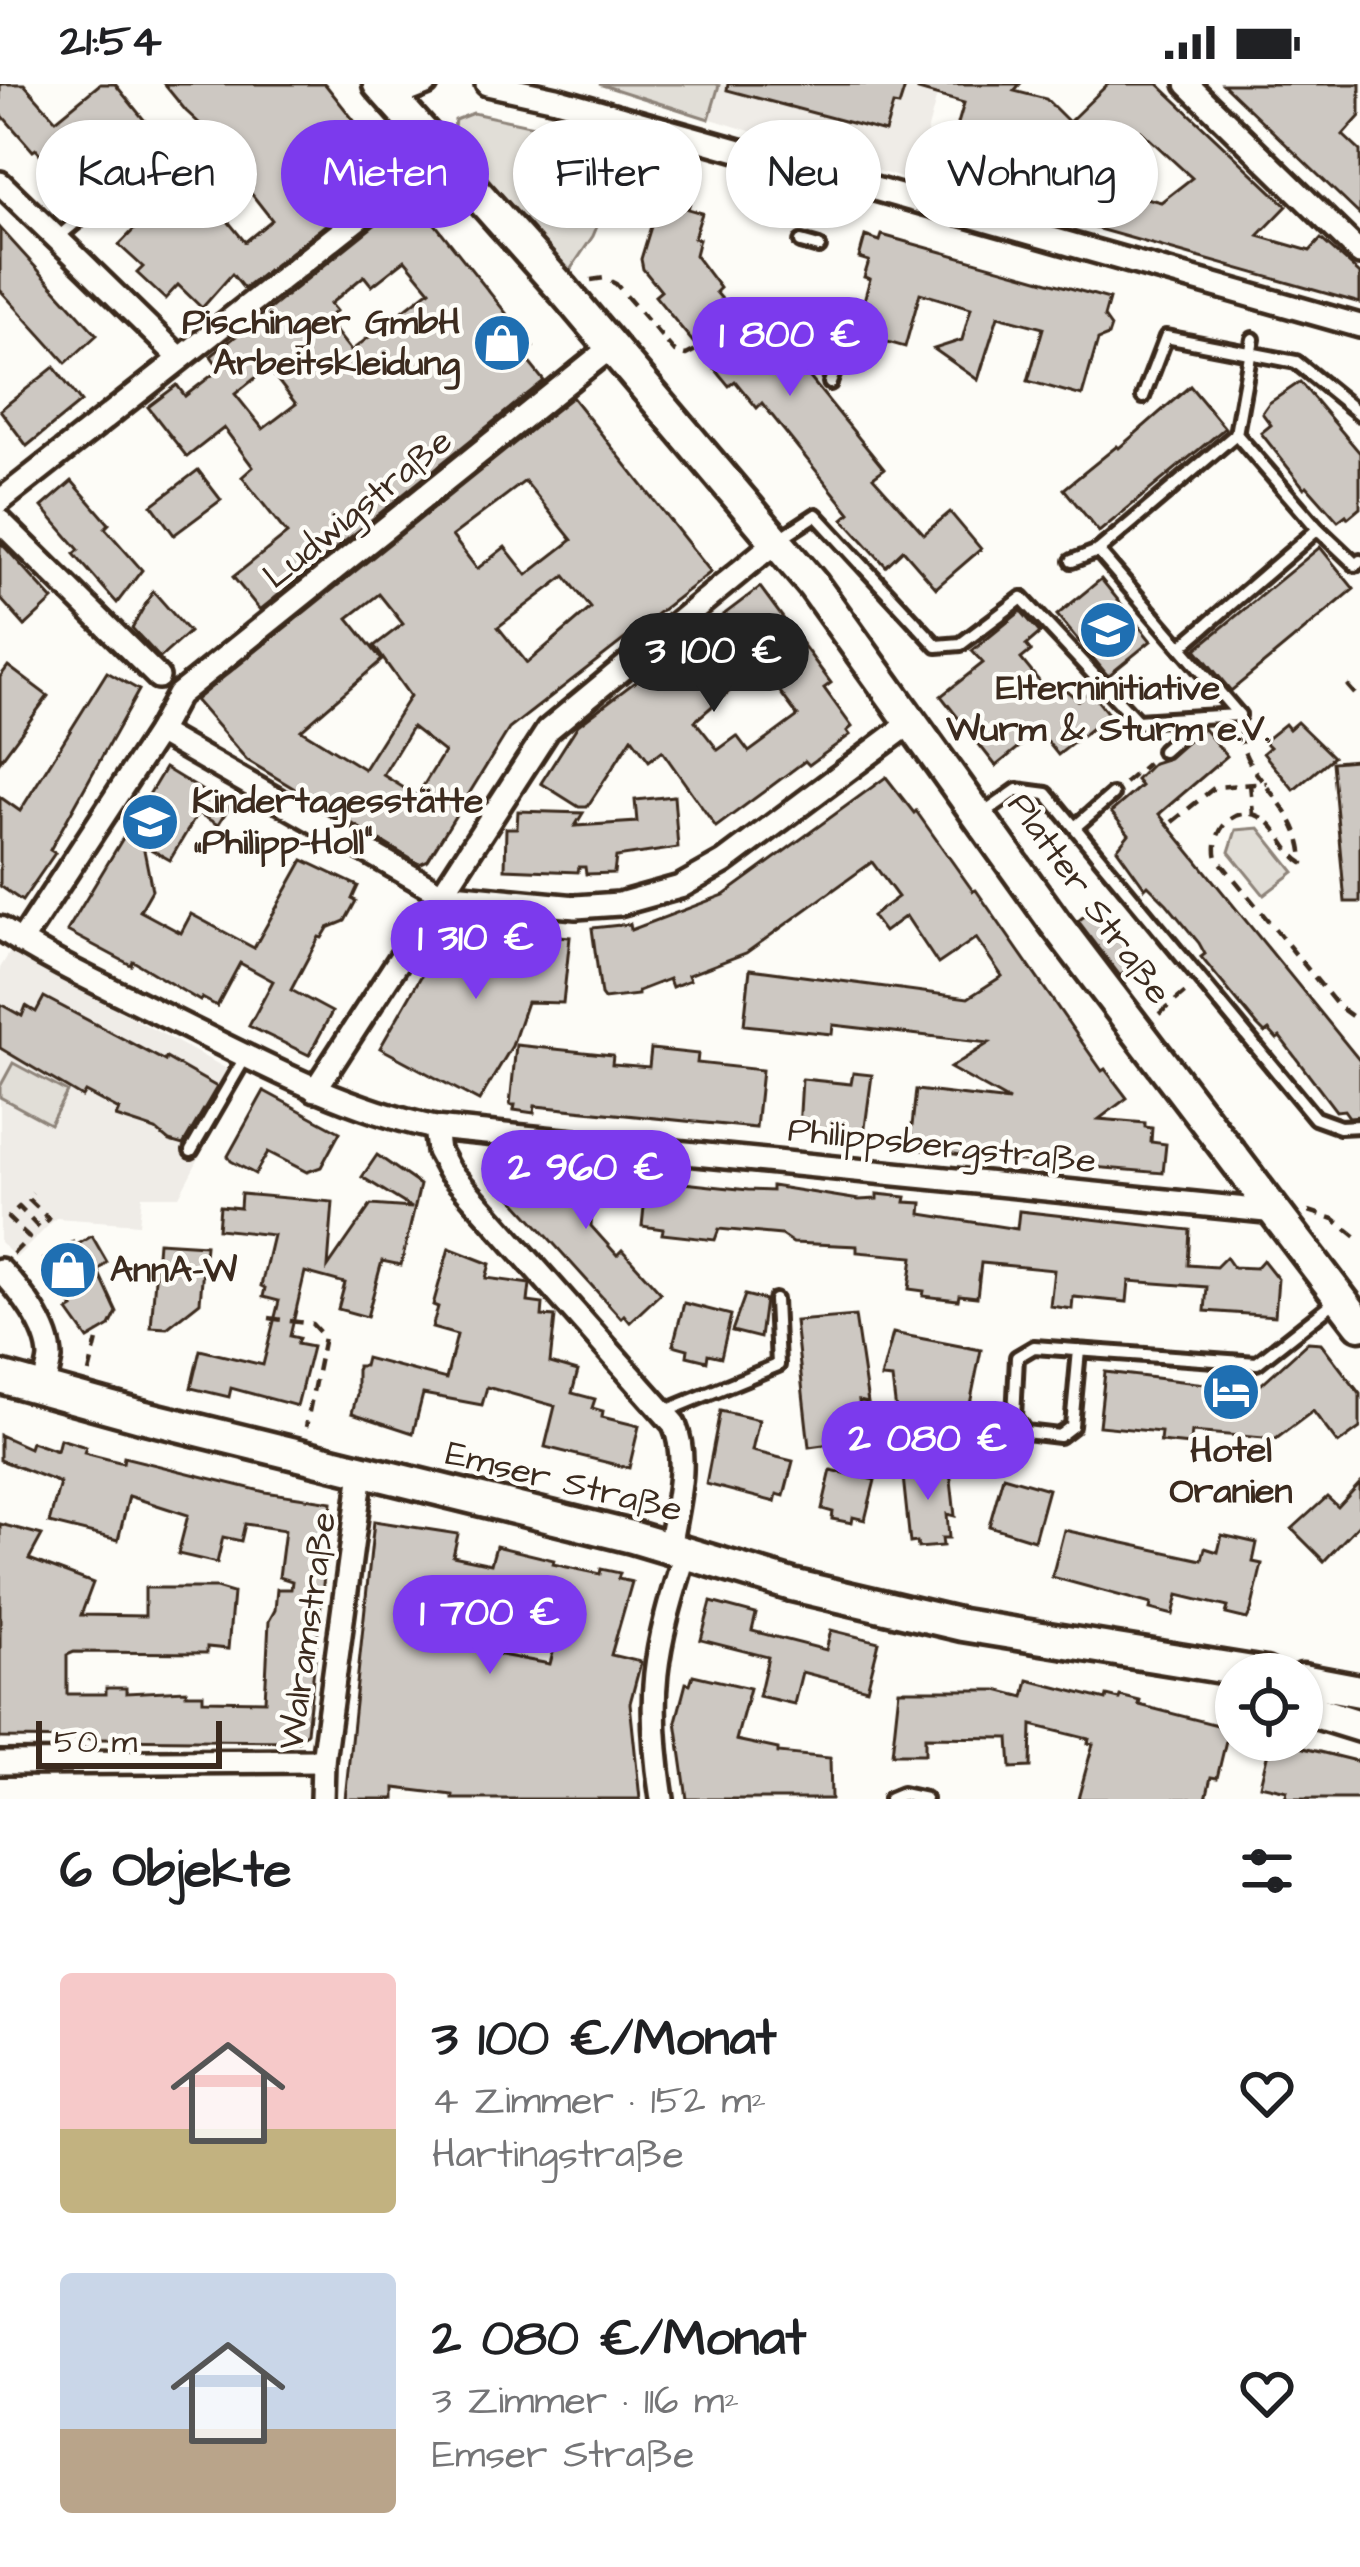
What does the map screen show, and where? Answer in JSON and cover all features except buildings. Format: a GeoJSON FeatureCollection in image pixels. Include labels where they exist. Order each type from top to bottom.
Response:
{"type":"FeatureCollection","features":[{"type":"Feature","properties":{"kind":"main road","name":"Platter Straße"},"geometry":{"type":"LineString","coordinates":[[385,91],[410,120]]}},
{"type":"Feature","properties":{"kind":"main road","name":"Platter Straße"},"geometry":{"type":"LineString","coordinates":[[489,209],[778,540],[1055,923],[1360,1324]]}},
{"type":"Feature","properties":{"kind":"main road","name":"Emser Straße"},"geometry":{"type":"LineString","coordinates":[[0,1377],[677,1551],[792,1585],[962,1625],[1215,1666]]}},
{"type":"Feature","properties":{"kind":"main road","name":"Emser Straße"},"geometry":{"type":"LineString","coordinates":[[1111,1650],[1215,1681]]}},
{"type":"Feature","properties":{"kind":"main road"},"geometry":{"type":"LineString","coordinates":[[1323,1684],[1360,1690]]}},
{"type":"Feature","properties":{"kind":"main road"},"geometry":{"type":"LineString","coordinates":[[1323,1715],[1360,1726]]}},
{"type":"Feature","properties":{"kind":"street"},"geometry":{"type":"LineString","coordinates":[[385,91],[426,84]]}},
{"type":"Feature","properties":{"kind":"street"},"geometry":{"type":"LineString","coordinates":[[487,84],[562,92],[592,110],[1360,326]]}},
{"type":"Feature","properties":{"kind":"street"},"geometry":{"type":"LineString","coordinates":[[1187,84],[1360,253]]}},
{"type":"Feature","properties":{"kind":"street"},"geometry":{"type":"LineString","coordinates":[[0,183],[180,358]]}},
{"type":"Feature","properties":{"kind":"street"},"geometry":{"type":"LineString","coordinates":[[0,502],[346,228]]}},
{"type":"Feature","properties":{"kind":"street","name":"Ludwigstraße"},"geometry":{"type":"LineString","coordinates":[[21,942],[178,695],[611,347]]}},
{"type":"Feature","properties":{"kind":"street"},"geometry":{"type":"LineString","coordinates":[[0,521],[158,677]]}},
{"type":"Feature","properties":{"kind":"street"},"geometry":{"type":"LineString","coordinates":[[315,1090],[554,722],[778,540]]}},
{"type":"Feature","properties":{"kind":"street"},"geometry":{"type":"LineString","coordinates":[[158,732],[442,894],[576,908],[619,904],[680,887],[724,862],[913,721]]}},
{"type":"Feature","properties":{"kind":"street","name":"Philippsbergstraße"},"geometry":{"type":"LineString","coordinates":[[0,928],[315,1090],[435,1128],[1276,1212]]}},
{"type":"Feature","properties":{"kind":"street"},"geometry":{"type":"LineString","coordinates":[[435,1128],[438,1150],[449,1171],[666,1412],[681,1448],[677,1551],[653,1680],[651,1725],[662,1799]]}},
{"type":"Feature","properties":{"kind":"street"},"geometry":{"type":"LineString","coordinates":[[6,1262],[50,1356],[43,1388]]}},
{"type":"Feature","properties":{"kind":"street","name":"Walramstraße"},"geometry":{"type":"LineString","coordinates":[[322,1799],[322,1761],[362,1472]]}},
{"type":"Feature","properties":{"kind":"street"},"geometry":{"type":"LineString","coordinates":[[0,1762],[322,1761]]}},
{"type":"Feature","properties":{"kind":"lane"},"geometry":{"type":"LineString","coordinates":[[57,238],[69,228]]}},
{"type":"Feature","properties":{"kind":"lane"},"geometry":{"type":"LineString","coordinates":[[801,242],[819,247]]}},
{"type":"Feature","properties":{"kind":"lane"},"geometry":{"type":"LineString","coordinates":[[1144,397],[1166,337],[1297,362],[1360,414]]}},
{"type":"Feature","properties":{"kind":"lane"},"geometry":{"type":"LineString","coordinates":[[830,383],[846,339]]}},
{"type":"Feature","properties":{"kind":"lane"},"geometry":{"type":"LineString","coordinates":[[1072,561],[1098,551],[1236,434],[1253,339]]}},
{"type":"Feature","properties":{"kind":"lane"},"geometry":{"type":"LineString","coordinates":[[1236,434],[1318,529],[1357,565],[1360,561]]}},
{"type":"Feature","properties":{"kind":"lane"},"geometry":{"type":"LineString","coordinates":[[778,540],[816,515],[937,646],[961,644],[1022,598],[1137,721],[1239,715]]}},
{"type":"Feature","properties":{"kind":"lane"},"geometry":{"type":"LineString","coordinates":[[1181,646],[1318,529]]}},
{"type":"Feature","properties":{"kind":"lane"},"geometry":{"type":"LineString","coordinates":[[1098,551],[1239,715]]}},
{"type":"Feature","properties":{"kind":"lane"},"geometry":{"type":"LineString","coordinates":[[1162,751],[1201,717]]}},
{"type":"Feature","properties":{"kind":"lane"},"geometry":{"type":"LineString","coordinates":[[980,817],[1016,790],[1047,794],[1315,1118],[1340,1127],[1360,1126]]}},
{"type":"Feature","properties":{"kind":"lane"},"geometry":{"type":"LineString","coordinates":[[1075,827],[1112,795]]}},
{"type":"Feature","properties":{"kind":"lane"},"geometry":{"type":"LineString","coordinates":[[191,1150],[246,1056]]}},
{"type":"Feature","properties":{"kind":"lane"},"geometry":{"type":"LineString","coordinates":[[1079,1350],[1072,1426],[1058,1436],[1025,1432],[1014,1417],[1017,1357],[1034,1347],[1079,1350],[1257,1363],[1340,1297]]}},
{"type":"Feature","properties":{"kind":"lane"},"geometry":{"type":"LineString","coordinates":[[666,1412],[778,1365],[775,1300]]}},
{"type":"Feature","properties":{"kind":"lane"},"geometry":{"type":"LineString","coordinates":[[890,1799],[902,1794],[925,1799]]}},
{"type":"Feature","properties":{"kind":"path"},"geometry":{"type":"LineString","coordinates":[[516,240],[559,202],[574,176],[592,110]]}},
{"type":"Feature","properties":{"kind":"path"},"geometry":{"type":"LineString","coordinates":[[564,291],[604,278],[616,284],[675,352],[686,355],[714,341]]}},
{"type":"Feature","properties":{"kind":"path"},"geometry":{"type":"LineString","coordinates":[[735,321],[755,301],[804,316]]}},
{"type":"Feature","properties":{"kind":"path"},"geometry":{"type":"LineString","coordinates":[[1347,685],[1360,700]]}},
{"type":"Feature","properties":{"kind":"path"},"geometry":{"type":"LineString","coordinates":[[1239,715],[1241,748],[1295,821],[1304,863],[1293,857],[1267,820],[1253,814],[1235,816],[1222,824],[1216,834],[1217,858],[1338,1006],[1360,1022]]}},
{"type":"Feature","properties":{"kind":"path"},"geometry":{"type":"LineString","coordinates":[[1112,795],[1162,751]]}},
{"type":"Feature","properties":{"kind":"path"},"geometry":{"type":"LineString","coordinates":[[1250,783],[1253,814]]}},
{"type":"Feature","properties":{"kind":"path"},"geometry":{"type":"LineString","coordinates":[[1172,822],[1216,787],[1267,783]]}},
{"type":"Feature","properties":{"kind":"path"},"geometry":{"type":"LineString","coordinates":[[1155,1016],[1182,995]]}},
{"type":"Feature","properties":{"kind":"path"},"geometry":{"type":"LineString","coordinates":[[6,1262],[29,1238],[8,1218],[19,1207],[39,1228],[49,1219],[27,1198],[32,1193]]}},
{"type":"Feature","properties":{"kind":"path"},"geometry":{"type":"LineString","coordinates":[[1276,1212],[1315,1211],[1360,1240]]}},
{"type":"Feature","properties":{"kind":"path"},"geometry":{"type":"LineString","coordinates":[[269,1318],[312,1324],[325,1337],[299,1456]]}},
{"type":"Feature","properties":{"kind":"path"},"geometry":{"type":"LineString","coordinates":[[87,1382],[99,1332]]}},
{"type":"Feature","properties":{"kind":"shaded area"},"geometry":{"type":"Polygon","coordinates":[[[599,84],[940,84],[930,120],[905,120],[905,179],[881,172],[881,120],[726,124],[599,84]]]}},
{"type":"Feature","properties":{"kind":"shaded area"},"geometry":{"type":"Polygon","coordinates":[[[599,84],[716,84],[719,85],[709,119],[599,84]]]}},
{"type":"Feature","properties":{"kind":"shaded area"},"geometry":{"type":"Polygon","coordinates":[[[473,113],[513,122],[513,213],[489,184],[489,120],[455,120],[473,113]]]}},
{"type":"Feature","properties":{"kind":"shaded area"},"geometry":{"type":"Polygon","coordinates":[[[526,228],[596,228],[566,276],[526,228]]]}},
{"type":"Feature","properties":{"kind":"shaded area"},"geometry":{"type":"Polygon","coordinates":[[[1259,828],[1294,872],[1264,895],[1229,852],[1236,830],[1259,828]]]}},
{"type":"Feature","properties":{"kind":"shaded area"},"geometry":{"type":"Polygon","coordinates":[[[10,952],[242,1077],[179,1196],[142,1196],[139,1224],[56,1218],[16,1258],[0,1242],[0,968],[10,952]]]}},
{"type":"Feature","properties":{"kind":"shaded area"},"geometry":{"type":"Polygon","coordinates":[[[13,1063],[67,1092],[50,1124],[0,1097],[13,1063]]]}},
{"type":"Feature","properties":{"kind":"place","name":"Pischinger GmbH Arbeitskleidung"},"geometry":{"type":"Point","coordinates":[502,343]}},
{"type":"Feature","properties":{"kind":"place","name":"Elterninitiative Wurm & Sturm e.V."},"geometry":{"type":"Point","coordinates":[1108,630]}},
{"type":"Feature","properties":{"kind":"place","name":"Kindertagesstätte „Philipp-Holl“"},"geometry":{"type":"Point","coordinates":[150,822]}},
{"type":"Feature","properties":{"kind":"place","name":"AnnA-W"},"geometry":{"type":"Point","coordinates":[68,1270]}},
{"type":"Feature","properties":{"kind":"place","name":"Hotel Oranien"},"geometry":{"type":"Point","coordinates":[1231,1392]}}]}
